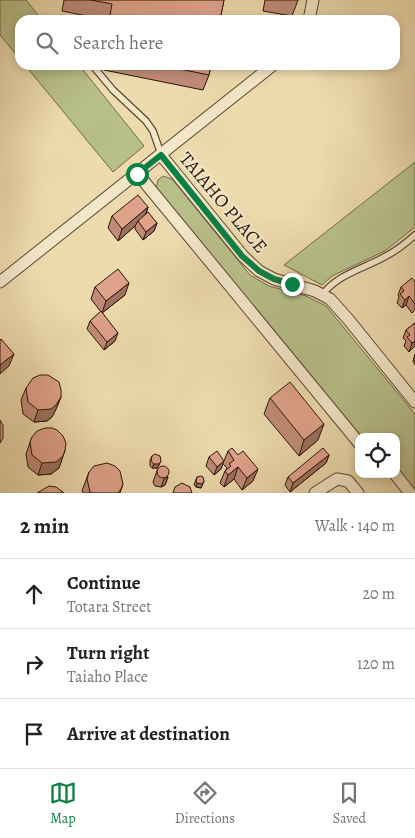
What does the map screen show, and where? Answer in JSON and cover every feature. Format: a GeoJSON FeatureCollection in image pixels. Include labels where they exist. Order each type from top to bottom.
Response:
{"type":"FeatureCollection","features":[{"type":"Feature","properties":{"kind":"street"},"geometry":{"type":"LineString","coordinates":[[310,15],[314,0]]}},
{"type":"Feature","properties":{"kind":"street"},"geometry":{"type":"LineString","coordinates":[[0,282],[267,70]]}},
{"type":"Feature","properties":{"kind":"street","name":"TAIAHO PLACE"},"geometry":{"type":"LineString","coordinates":[[161,155],[242,256],[259,271],[274,279],[315,291],[330,299],[415,402]]}},
{"type":"Feature","properties":{"kind":"street"},"geometry":{"type":"LineString","coordinates":[[137,174],[355,438]]}},
{"type":"Feature","properties":{"kind":"street"},"geometry":{"type":"LineString","coordinates":[[397,478],[410,493]]}},
{"type":"Feature","properties":{"kind":"street"},"geometry":{"type":"LineString","coordinates":[[315,493],[337,479],[348,481],[358,493]]}},
{"type":"Feature","properties":{"kind":"lane"},"geometry":{"type":"LineString","coordinates":[[96,70],[113,90],[146,121],[153,131],[161,155]]}},
{"type":"Feature","properties":{"kind":"lane"},"geometry":{"type":"LineString","coordinates":[[322,295],[328,286],[338,278],[387,256],[415,235]]}},
{"type":"Feature","properties":{"kind":"green space"},"geometry":{"type":"Polygon","coordinates":[[[0,0],[26,0],[38,15],[15,15],[15,53],[0,35],[0,0]]]}},
{"type":"Feature","properties":{"kind":"green space"},"geometry":{"type":"Polygon","coordinates":[[[29,70],[83,70],[144,146],[113,172],[29,70]]]}},
{"type":"Feature","properties":{"kind":"green space"},"geometry":{"type":"Polygon","coordinates":[[[415,162],[415,227],[385,251],[332,276],[322,285],[284,265],[415,162]]]}},
{"type":"Feature","properties":{"kind":"green space"},"geometry":{"type":"Polygon","coordinates":[[[163,176],[172,179],[250,275],[269,286],[306,296],[326,306],[415,414],[415,493],[400,476],[400,433],[357,433],[156,189],[158,180],[163,176]]]}},
{"type":"Feature","properties":{"kind":"building"},"geometry":{"type":"Polygon","coordinates":[[[91,0],[224,0],[221,15],[110,15],[112,4],[91,0]]]}},
{"type":"Feature","properties":{"kind":"building"},"geometry":{"type":"Polygon","coordinates":[[[184,70],[210,70],[209,75],[184,70]]]}},
{"type":"Feature","properties":{"kind":"building"},"geometry":{"type":"Polygon","coordinates":[[[138,195],[148,207],[122,229],[112,216],[138,195]]]}},
{"type":"Feature","properties":{"kind":"building"},"geometry":{"type":"Polygon","coordinates":[[[148,212],[157,223],[146,232],[138,221],[148,212]]]}},
{"type":"Feature","properties":{"kind":"building"},"geometry":{"type":"Polygon","coordinates":[[[118,269],[129,283],[106,301],[95,287],[118,269]]]}},
{"type":"Feature","properties":{"kind":"building"},"geometry":{"type":"Polygon","coordinates":[[[412,278],[415,282],[415,304],[409,296],[405,300],[400,294],[404,291],[401,287],[412,278]]]}},
{"type":"Feature","properties":{"kind":"building"},"geometry":{"type":"Polygon","coordinates":[[[101,311],[118,333],[107,342],[90,321],[101,311]]]}},
{"type":"Feature","properties":{"kind":"building"},"geometry":{"type":"Polygon","coordinates":[[[415,323],[415,341],[412,343],[407,337],[410,335],[406,330],[415,323]]]}},
{"type":"Feature","properties":{"kind":"building"},"geometry":{"type":"Polygon","coordinates":[[[0,340],[14,354],[0,365],[0,340]]]}},
{"type":"Feature","properties":{"kind":"building"},"geometry":{"type":"Polygon","coordinates":[[[40,375],[48,375],[59,382],[61,397],[51,409],[38,410],[28,402],[26,388],[33,378],[40,375]]]}},
{"type":"Feature","properties":{"kind":"building"},"geometry":{"type":"Polygon","coordinates":[[[290,382],[324,424],[304,440],[270,398],[290,382]]]}},
{"type":"Feature","properties":{"kind":"building"},"geometry":{"type":"Polygon","coordinates":[[[0,420],[3,425],[3,438],[0,443],[0,420]]]}},
{"type":"Feature","properties":{"kind":"building"},"geometry":{"type":"Polygon","coordinates":[[[45,428],[57,430],[63,436],[66,443],[63,456],[56,462],[42,463],[32,455],[30,442],[32,437],[37,431],[45,428]]]}},
{"type":"Feature","properties":{"kind":"building"},"geometry":{"type":"Polygon","coordinates":[[[232,448],[238,455],[243,451],[258,469],[247,478],[238,467],[228,475],[225,471],[234,460],[228,451],[232,448]]]}},
{"type":"Feature","properties":{"kind":"building"},"geometry":{"type":"Polygon","coordinates":[[[323,448],[329,455],[293,483],[288,477],[323,448]]]}},
{"type":"Feature","properties":{"kind":"building"},"geometry":{"type":"Polygon","coordinates":[[[217,451],[224,461],[217,467],[209,457],[217,451]]]}},
{"type":"Feature","properties":{"kind":"building"},"geometry":{"type":"Polygon","coordinates":[[[155,454],[160,456],[161,461],[159,464],[154,464],[151,461],[152,456],[155,454]]]}},
{"type":"Feature","properties":{"kind":"building"},"geometry":{"type":"Polygon","coordinates":[[[107,463],[115,466],[120,471],[123,484],[121,489],[118,493],[90,492],[87,479],[89,472],[94,466],[107,463]]]}},
{"type":"Feature","properties":{"kind":"building"},"geometry":{"type":"Polygon","coordinates":[[[161,466],[165,466],[169,472],[165,478],[161,478],[157,474],[157,470],[161,466]]]}},
{"type":"Feature","properties":{"kind":"building"},"geometry":{"type":"Polygon","coordinates":[[[201,476],[204,481],[202,484],[197,483],[197,477],[201,476]]]}},
{"type":"Feature","properties":{"kind":"building"},"geometry":{"type":"Polygon","coordinates":[[[182,483],[190,487],[192,493],[173,493],[175,487],[182,483]]]}},
{"type":"Feature","properties":{"kind":"building"},"geometry":{"type":"Polygon","coordinates":[[[49,486],[56,487],[64,493],[37,493],[49,486]]]}},
{"type":"Feature","properties":{"kind":"route"},"geometry":{"type":"LineString","coordinates":[[137,174],[161,155],[242,256],[259,271],[274,279],[292,284]]}}]}
